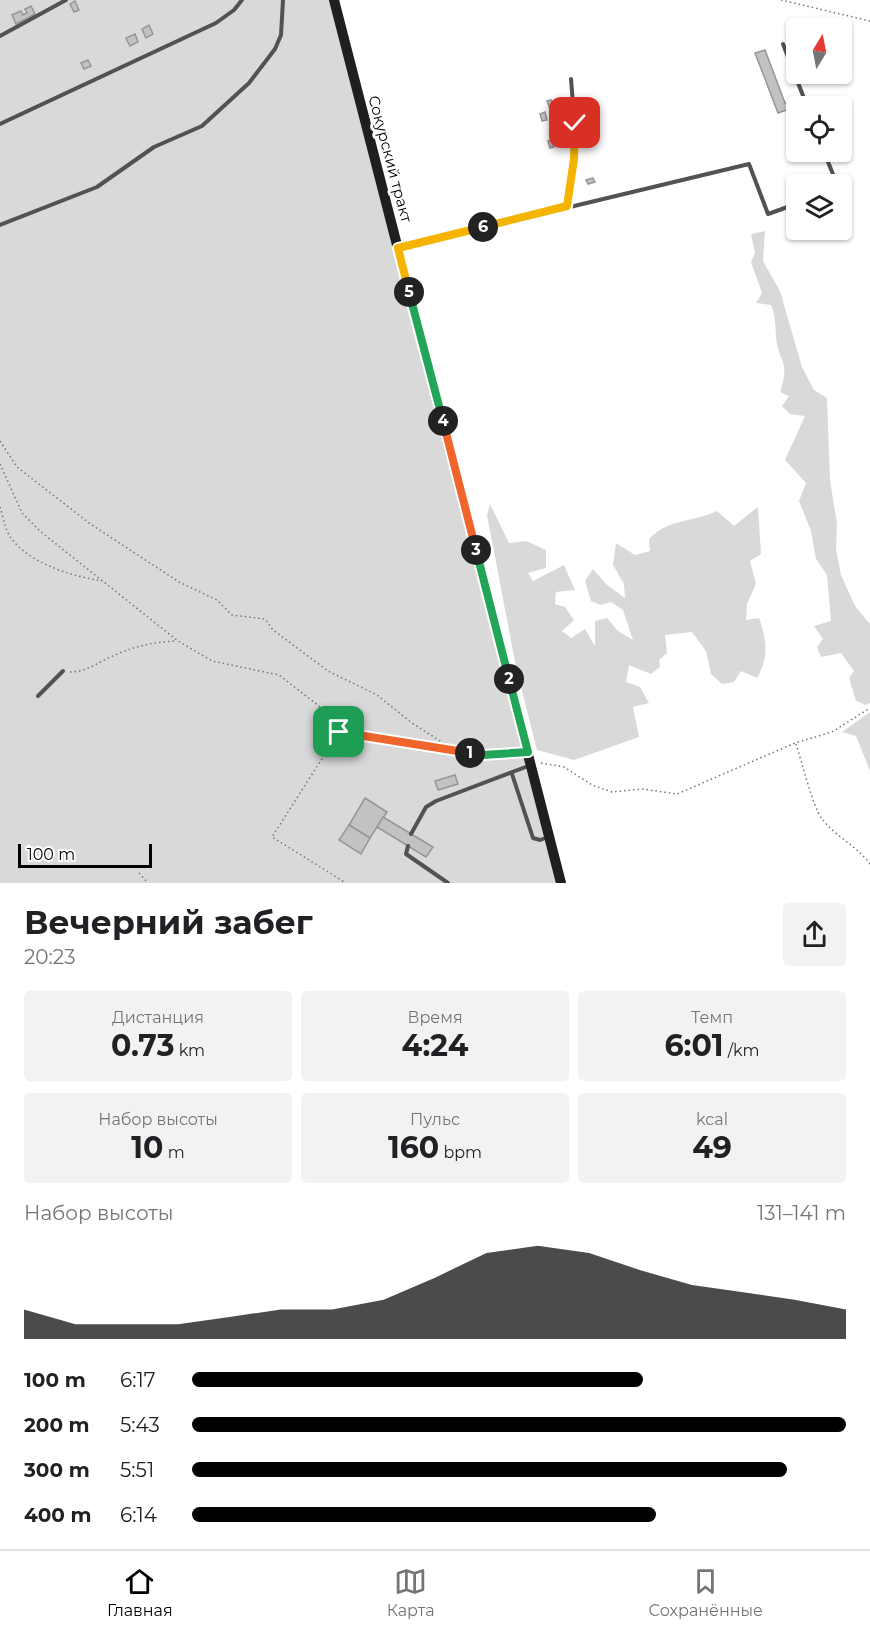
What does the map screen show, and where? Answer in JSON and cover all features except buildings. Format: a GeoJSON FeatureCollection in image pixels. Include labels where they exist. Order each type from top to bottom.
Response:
{"type":"FeatureCollection","features":[{"type":"Feature","properties":{"kind":"street","name":"Сокурский тракт"},"geometry":{"type":"LineString","coordinates":[[334,0],[561,883]]}},
{"type":"Feature","properties":{"kind":"lane"},"geometry":{"type":"LineString","coordinates":[[0,36],[66,0]]}},
{"type":"Feature","properties":{"kind":"lane"},"geometry":{"type":"LineString","coordinates":[[0,124],[216,23],[234,10],[242,0]]}},
{"type":"Feature","properties":{"kind":"lane"},"geometry":{"type":"LineString","coordinates":[[0,225],[97,187],[154,147],[202,126],[249,83],[275,49],[281,35],[283,0]]}},
{"type":"Feature","properties":{"kind":"lane"},"geometry":{"type":"LineString","coordinates":[[783,44],[803,96]]}},
{"type":"Feature","properties":{"kind":"lane"},"geometry":{"type":"LineString","coordinates":[[567,206],[575,156],[571,80]]}},
{"type":"Feature","properties":{"kind":"lane"},"geometry":{"type":"LineString","coordinates":[[398,248],[749,164],[768,214],[786,208]]}},
{"type":"Feature","properties":{"kind":"lane"},"geometry":{"type":"LineString","coordinates":[[38,696],[63,672]]}},
{"type":"Feature","properties":{"kind":"lane"},"geometry":{"type":"LineString","coordinates":[[411,834],[426,807],[531,765]]}},
{"type":"Feature","properties":{"kind":"lane"},"geometry":{"type":"LineString","coordinates":[[512,774],[532,838],[540,840],[548,837]]}},
{"type":"Feature","properties":{"kind":"lane"},"geometry":{"type":"LineString","coordinates":[[408,846],[406,854],[448,883]]}},
{"type":"Feature","properties":{"kind":"path"},"geometry":{"type":"LineString","coordinates":[[781,0],[870,21]]}},
{"type":"Feature","properties":{"kind":"path"},"geometry":{"type":"LineString","coordinates":[[0,441],[17,467],[89,523],[179,582],[217,600],[232,615],[265,619],[273,630],[328,671],[377,695],[412,723],[452,749]]}},
{"type":"Feature","properties":{"kind":"path"},"geometry":{"type":"LineString","coordinates":[[0,464],[22,513],[41,532],[178,641],[212,661],[279,675],[319,706],[326,725],[339,732],[434,749],[452,749],[483,755],[528,752]]}},
{"type":"Feature","properties":{"kind":"path"},"geometry":{"type":"LineString","coordinates":[[0,507],[10,537],[31,557],[87,578],[103,581]]}},
{"type":"Feature","properties":{"kind":"path"},"geometry":{"type":"LineString","coordinates":[[63,672],[80,672],[116,654],[154,642],[178,641]]}},
{"type":"Feature","properties":{"kind":"path"},"geometry":{"type":"LineString","coordinates":[[531,765],[544,762],[564,767],[592,785],[612,792],[643,789],[677,794],[795,743],[832,732],[870,708]]}},
{"type":"Feature","properties":{"kind":"path"},"geometry":{"type":"LineString","coordinates":[[339,732],[272,837],[346,883]]}},
{"type":"Feature","properties":{"kind":"path"},"geometry":{"type":"LineString","coordinates":[[795,743],[821,818],[840,837],[860,851],[870,864]]}},
{"type":"Feature","properties":{"kind":"path"},"geometry":{"type":"LineString","coordinates":[[139,873],[147,883]]}},
{"type":"Feature","properties":{"kind":"shaded area"},"geometry":{"type":"Polygon","coordinates":[[[0,0],[334,0],[561,883],[0,883],[0,0]]]}},
{"type":"Feature","properties":{"kind":"shaded area"},"geometry":{"type":"Polygon","coordinates":[[[765,231],[763,261],[780,291],[802,367],[814,390],[827,398],[830,480],[837,524],[836,549],[841,575],[855,606],[870,624],[870,703],[866,705],[856,701],[849,678],[854,671],[841,653],[821,657],[817,647],[823,639],[814,626],[831,621],[827,575],[816,559],[811,531],[799,501],[806,483],[785,460],[805,416],[790,414],[782,406],[789,396],[780,392],[784,367],[777,345],[774,314],[771,305],[756,303],[762,293],[751,262],[755,253],[751,234],[765,231]]]}},
{"type":"Feature","properties":{"kind":"shaded area"},"geometry":{"type":"Polygon","coordinates":[[[490,504],[509,543],[526,541],[546,550],[546,568],[528,573],[533,581],[564,565],[575,590],[556,592],[555,604],[565,607],[574,620],[562,631],[571,638],[585,629],[595,646],[595,621],[607,618],[618,631],[633,640],[623,610],[611,602],[601,605],[591,601],[585,581],[593,569],[606,584],[625,598],[624,584],[613,565],[616,543],[635,555],[650,551],[649,539],[672,524],[717,511],[734,526],[758,507],[761,554],[750,561],[756,584],[747,604],[746,620],[759,618],[764,634],[766,648],[764,663],[757,678],[741,671],[734,682],[722,684],[711,674],[706,651],[692,632],[665,635],[667,653],[659,660],[660,667],[651,674],[629,665],[626,682],[640,687],[649,703],[633,707],[639,737],[574,760],[537,750],[516,667],[487,515],[490,504]]]}},
{"type":"Feature","properties":{"kind":"shaded area"},"geometry":{"type":"Polygon","coordinates":[[[870,712],[870,771],[856,736],[842,732],[870,712]]]}},
{"type":"Feature","properties":{"kind":"route"},"geometry":{"type":"LineString","coordinates":[[339,732],[434,749],[452,749],[483,755],[528,752],[398,248],[567,206],[575,156],[575,123]]}}]}
